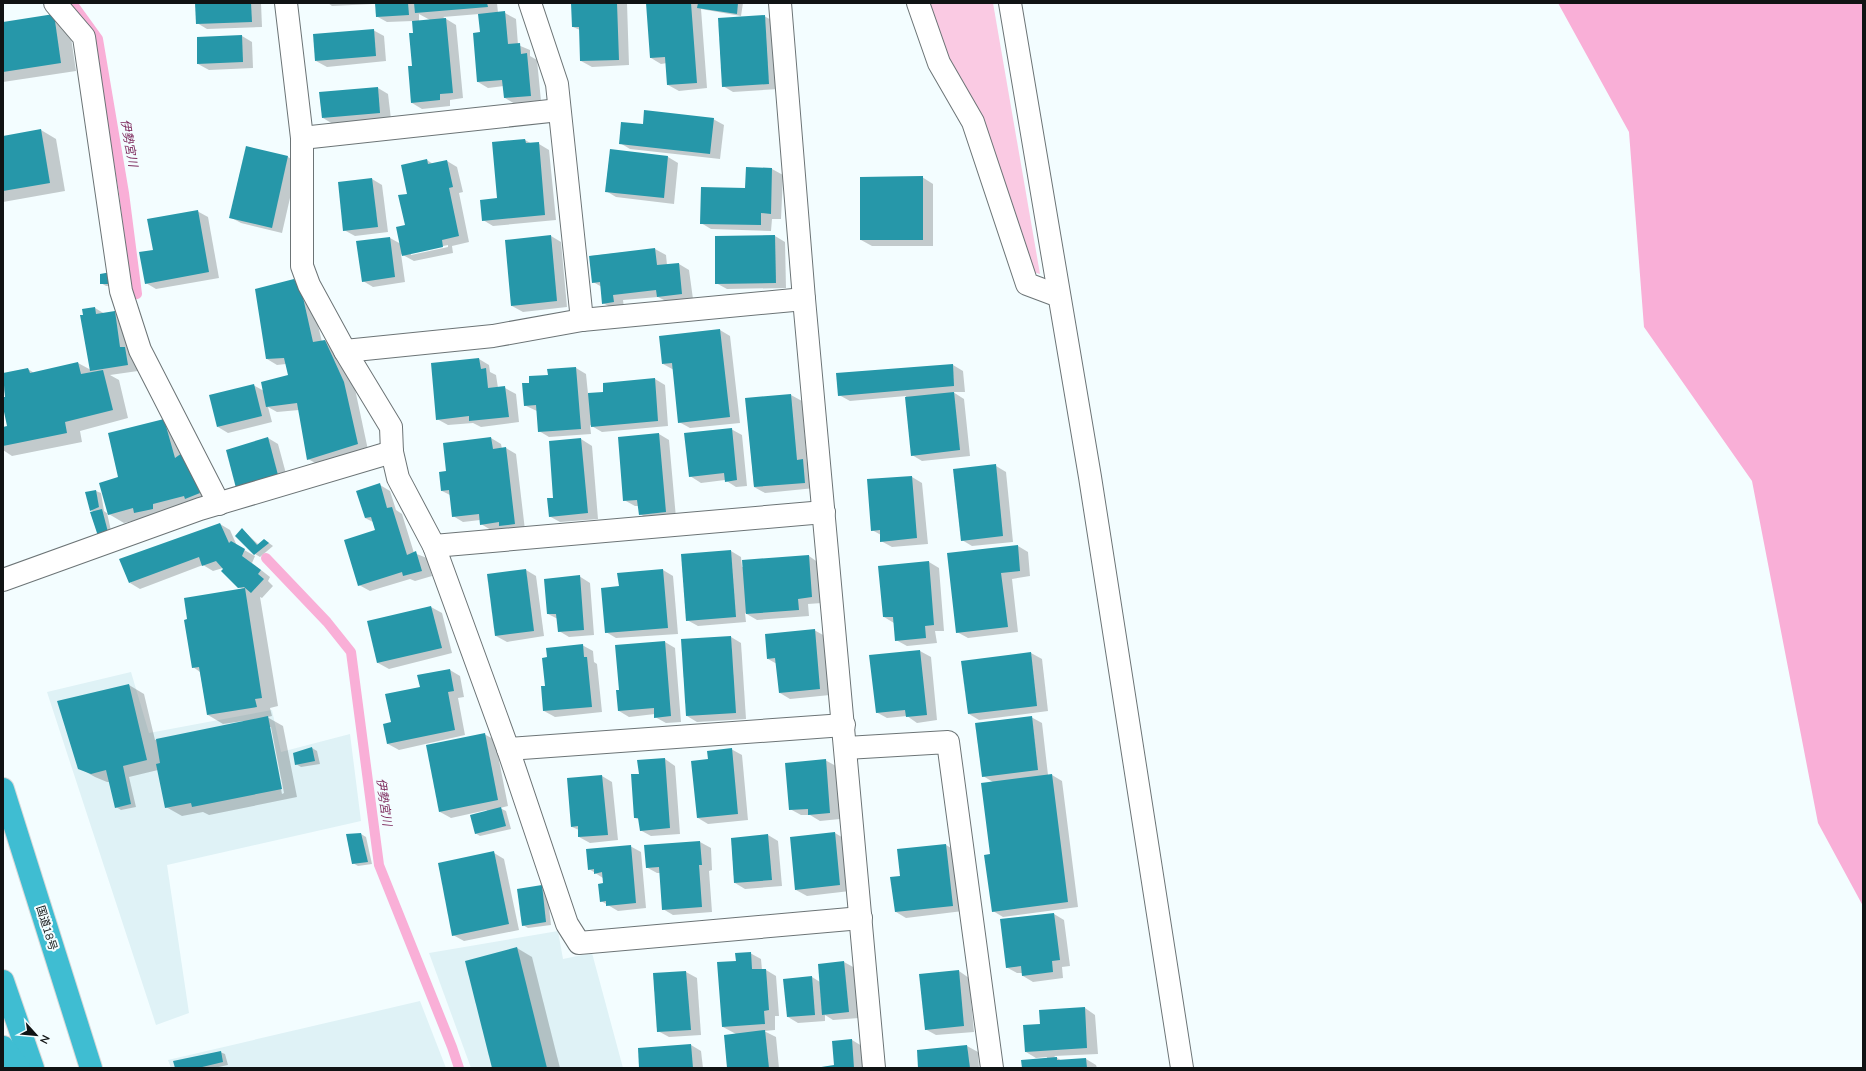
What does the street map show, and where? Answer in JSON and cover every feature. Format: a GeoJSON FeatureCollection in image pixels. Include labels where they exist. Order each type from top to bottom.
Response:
{"type":"FeatureCollection","features":[{"type":"Feature","properties":{"kind":"highway","name":"国道18号"},"geometry":{"type":"LineString","coordinates":[[3,789],[90,1068]]}},
{"type":"Feature","properties":{"kind":"highway"},"geometry":{"type":"LineString","coordinates":[[3,981],[33,1068]]}},
{"type":"Feature","properties":{"kind":"highway"},"geometry":{"type":"LineString","coordinates":[[3,1047],[19,1068]]}},
{"type":"Feature","properties":{"kind":"street"},"geometry":{"type":"LineString","coordinates":[[55,3],[84,37],[121,290],[140,350],[219,504]]}},
{"type":"Feature","properties":{"kind":"street"},"geometry":{"type":"LineString","coordinates":[[286,3],[302,138],[302,266],[309,285],[345,351],[391,427],[392,452],[398,478],[434,546],[508,749],[567,924],[579,943],[861,918]]}},
{"type":"Feature","properties":{"kind":"street"},"geometry":{"type":"LineString","coordinates":[[530,3],[557,84],[582,320]]}},
{"type":"Feature","properties":{"kind":"street"},"geometry":{"type":"LineString","coordinates":[[780,3],[804,299],[844,725],[874,1068]]}},
{"type":"Feature","properties":{"kind":"street"},"geometry":{"type":"LineString","coordinates":[[918,3],[938,63],[973,122],[1027,284],[1059,296]]}},
{"type":"Feature","properties":{"kind":"street"},"geometry":{"type":"LineString","coordinates":[[1010,3],[1091,484],[1182,1068]]}},
{"type":"Feature","properties":{"kind":"street"},"geometry":{"type":"LineString","coordinates":[[302,138],[559,110]]}},
{"type":"Feature","properties":{"kind":"street"},"geometry":{"type":"LineString","coordinates":[[345,351],[493,336],[582,320],[804,299]]}},
{"type":"Feature","properties":{"kind":"street"},"geometry":{"type":"LineString","coordinates":[[3,580],[200,509],[392,452]]}},
{"type":"Feature","properties":{"kind":"street"},"geometry":{"type":"LineString","coordinates":[[434,546],[824,512]]}},
{"type":"Feature","properties":{"kind":"street"},"geometry":{"type":"LineString","coordinates":[[508,749],[844,725]]}},
{"type":"Feature","properties":{"kind":"street"},"geometry":{"type":"LineString","coordinates":[[846,748],[948,742],[992,1068]]}},
{"type":"Feature","properties":{"kind":"shaded area"},"geometry":{"type":"Polygon","coordinates":[[[928,3],[993,3],[1040,274],[1033,272],[947,57],[928,3]]]}},
{"type":"Feature","properties":{"kind":"shaded area"},"geometry":{"type":"Polygon","coordinates":[[[1558,3],[1863,3],[1863,906],[1818,823],[1752,481],[1644,327],[1629,132],[1558,3]]]}},
{"type":"Feature","properties":{"kind":"shaded area"},"geometry":{"type":"Polygon","coordinates":[[[131,672],[149,733],[272,710],[281,752],[350,734],[361,821],[167,865],[189,1013],[156,1025],[47,692],[131,672]]]}},
{"type":"Feature","properties":{"kind":"shaded area"},"geometry":{"type":"Polygon","coordinates":[[[558,931],[563,959],[592,953],[623,1068],[471,1068],[429,953],[558,931]]]}},
{"type":"Feature","properties":{"kind":"shaded area"},"geometry":{"type":"Polygon","coordinates":[[[420,1001],[446,1068],[171,1068],[168,1060],[420,1001]]]}},
{"type":"Feature","properties":{"kind":"building"},"geometry":{"type":"Polygon","coordinates":[[[195,3],[251,3],[252,22],[196,24],[195,3]]]}},
{"type":"Feature","properties":{"kind":"building"},"geometry":{"type":"Polygon","coordinates":[[[375,3],[408,3],[409,15],[376,17],[375,3]]]}},
{"type":"Feature","properties":{"kind":"building"},"geometry":{"type":"Polygon","coordinates":[[[414,3],[487,3],[488,7],[415,13],[414,3]]]}},
{"type":"Feature","properties":{"kind":"building"},"geometry":{"type":"Polygon","coordinates":[[[571,3],[617,3],[619,60],[580,61],[579,27],[572,27],[571,3]]]}},
{"type":"Feature","properties":{"kind":"building"},"geometry":{"type":"Polygon","coordinates":[[[646,3],[691,3],[697,83],[667,85],[665,57],[650,58],[646,3]]]}},
{"type":"Feature","properties":{"kind":"building"},"geometry":{"type":"Polygon","coordinates":[[[698,3],[738,3],[737,14],[697,8],[698,3]]]}},
{"type":"Feature","properties":{"kind":"building"},"geometry":{"type":"Polygon","coordinates":[[[505,11],[508,44],[520,43],[521,54],[527,53],[531,96],[504,98],[502,80],[477,82],[473,33],[480,32],[478,14],[505,11]]]}},
{"type":"Feature","properties":{"kind":"building"},"geometry":{"type":"Polygon","coordinates":[[[54,14],[61,63],[3,72],[3,22],[54,14]]]}},
{"type":"Feature","properties":{"kind":"building"},"geometry":{"type":"Polygon","coordinates":[[[765,15],[769,84],[722,87],[718,18],[765,15]]]}},
{"type":"Feature","properties":{"kind":"building"},"geometry":{"type":"Polygon","coordinates":[[[446,18],[453,93],[440,94],[440,100],[411,103],[408,66],[412,66],[409,33],[413,33],[412,21],[446,18]]]}},
{"type":"Feature","properties":{"kind":"building"},"geometry":{"type":"Polygon","coordinates":[[[374,29],[376,56],[315,61],[313,34],[374,29]]]}},
{"type":"Feature","properties":{"kind":"building"},"geometry":{"type":"Polygon","coordinates":[[[242,35],[243,62],[197,64],[197,37],[242,35]]]}},
{"type":"Feature","properties":{"kind":"building"},"geometry":{"type":"Polygon","coordinates":[[[378,87],[380,113],[322,118],[319,92],[378,87]]]}},
{"type":"Feature","properties":{"kind":"building"},"geometry":{"type":"Polygon","coordinates":[[[644,110],[714,118],[710,154],[619,144],[621,122],[643,124],[644,110]]]}},
{"type":"Feature","properties":{"kind":"building"},"geometry":{"type":"Polygon","coordinates":[[[41,129],[50,183],[3,191],[3,136],[41,129]]]}},
{"type":"Feature","properties":{"kind":"building"},"geometry":{"type":"Polygon","coordinates":[[[525,139],[526,143],[539,142],[545,215],[482,221],[480,200],[497,198],[492,142],[525,139]]]}},
{"type":"Feature","properties":{"kind":"building"},"geometry":{"type":"Polygon","coordinates":[[[246,146],[288,156],[272,228],[229,218],[246,146]]]}},
{"type":"Feature","properties":{"kind":"building"},"geometry":{"type":"Polygon","coordinates":[[[610,149],[668,156],[664,198],[605,192],[610,149]]]}},
{"type":"Feature","properties":{"kind":"building"},"geometry":{"type":"Polygon","coordinates":[[[427,159],[428,164],[447,160],[453,187],[449,188],[459,236],[442,240],[443,247],[402,256],[396,227],[405,225],[398,195],[407,194],[401,165],[427,159]]]}},
{"type":"Feature","properties":{"kind":"building"},"geometry":{"type":"Polygon","coordinates":[[[746,167],[772,168],[771,214],[761,213],[761,225],[700,224],[701,187],[745,188],[746,167]]]}},
{"type":"Feature","properties":{"kind":"building"},"geometry":{"type":"Polygon","coordinates":[[[923,176],[923,240],[860,240],[860,177],[923,176]]]}},
{"type":"Feature","properties":{"kind":"building"},"geometry":{"type":"Polygon","coordinates":[[[372,178],[378,227],[343,231],[338,182],[372,178]]]}},
{"type":"Feature","properties":{"kind":"building"},"geometry":{"type":"Polygon","coordinates":[[[198,210],[209,272],[145,284],[139,252],[153,250],[147,219],[198,210]]]}},
{"type":"Feature","properties":{"kind":"building"},"geometry":{"type":"Polygon","coordinates":[[[551,235],[557,301],[511,306],[505,240],[551,235]]]}},
{"type":"Feature","properties":{"kind":"building"},"geometry":{"type":"Polygon","coordinates":[[[775,235],[776,283],[715,284],[715,236],[775,235]]]}},
{"type":"Feature","properties":{"kind":"building"},"geometry":{"type":"Polygon","coordinates":[[[390,237],[395,277],[362,282],[356,241],[390,237]]]}},
{"type":"Feature","properties":{"kind":"building"},"geometry":{"type":"Polygon","coordinates":[[[655,248],[657,265],[679,263],[682,294],[657,297],[656,290],[613,295],[614,302],[602,304],[600,282],[592,283],[589,256],[655,248]]]}},
{"type":"Feature","properties":{"kind":"building"},"geometry":{"type":"Polygon","coordinates":[[[111,272],[112,284],[100,284],[100,274],[111,272]]]}},
{"type":"Feature","properties":{"kind":"building"},"geometry":{"type":"Polygon","coordinates":[[[294,279],[302,293],[313,342],[325,340],[344,382],[358,444],[307,460],[297,403],[266,407],[261,382],[288,375],[284,358],[266,359],[255,289],[294,279]]]}},
{"type":"Feature","properties":{"kind":"building"},"geometry":{"type":"Polygon","coordinates":[[[95,307],[96,314],[115,311],[120,347],[125,347],[128,365],[90,371],[80,315],[83,315],[82,309],[95,307]]]}},
{"type":"Feature","properties":{"kind":"building"},"geometry":{"type":"Polygon","coordinates":[[[720,329],[730,417],[678,423],[672,363],[662,364],[659,336],[720,329]]]}},
{"type":"Feature","properties":{"kind":"building"},"geometry":{"type":"Polygon","coordinates":[[[479,358],[481,369],[486,368],[488,388],[505,386],[509,417],[469,421],[469,416],[436,420],[431,363],[479,358]]]}},
{"type":"Feature","properties":{"kind":"building"},"geometry":{"type":"Polygon","coordinates":[[[78,362],[81,374],[103,370],[113,410],[65,422],[67,433],[3,446],[3,427],[7,426],[3,407],[3,397],[5,397],[3,373],[28,368],[30,373],[78,362]]]}},
{"type":"Feature","properties":{"kind":"building"},"geometry":{"type":"Polygon","coordinates":[[[953,364],[954,386],[838,396],[836,373],[953,364]]]}},
{"type":"Feature","properties":{"kind":"building"},"geometry":{"type":"Polygon","coordinates":[[[576,367],[581,429],[538,432],[536,405],[524,406],[522,383],[529,383],[529,376],[548,375],[547,369],[576,367]]]}},
{"type":"Feature","properties":{"kind":"building"},"geometry":{"type":"Polygon","coordinates":[[[655,378],[658,421],[591,427],[588,393],[603,392],[603,383],[655,378]]]}},
{"type":"Feature","properties":{"kind":"building"},"geometry":{"type":"Polygon","coordinates":[[[254,384],[262,416],[217,427],[209,395],[254,384]]]}},
{"type":"Feature","properties":{"kind":"building"},"geometry":{"type":"Polygon","coordinates":[[[954,392],[960,450],[911,456],[905,397],[954,392]]]}},
{"type":"Feature","properties":{"kind":"building"},"geometry":{"type":"Polygon","coordinates":[[[791,394],[797,460],[803,459],[805,483],[754,487],[745,398],[791,394]]]}},
{"type":"Feature","properties":{"kind":"building"},"geometry":{"type":"Polygon","coordinates":[[[164,419],[175,458],[182,453],[200,493],[185,499],[184,496],[153,504],[153,509],[134,513],[133,508],[108,515],[99,483],[118,477],[108,433],[164,419]]]}},
{"type":"Feature","properties":{"kind":"building"},"geometry":{"type":"Polygon","coordinates":[[[732,428],[737,480],[725,482],[724,473],[689,477],[684,433],[732,428]]]}},
{"type":"Feature","properties":{"kind":"building"},"geometry":{"type":"Polygon","coordinates":[[[659,433],[666,512],[639,515],[637,500],[623,501],[618,437],[659,433]]]}},
{"type":"Feature","properties":{"kind":"building"},"geometry":{"type":"Polygon","coordinates":[[[268,437],[278,475],[236,488],[226,450],[268,437]]]}},
{"type":"Feature","properties":{"kind":"building"},"geometry":{"type":"Polygon","coordinates":[[[491,437],[493,449],[506,447],[515,524],[499,526],[499,522],[480,525],[479,514],[452,517],[449,490],[441,491],[439,472],[446,471],[443,443],[491,437]]]}},
{"type":"Feature","properties":{"kind":"building"},"geometry":{"type":"Polygon","coordinates":[[[581,438],[588,513],[549,517],[547,498],[553,498],[549,441],[581,438]]]}},
{"type":"Feature","properties":{"kind":"building"},"geometry":{"type":"Polygon","coordinates":[[[996,464],[1003,536],[961,541],[953,469],[996,464]]]}},
{"type":"Feature","properties":{"kind":"building"},"geometry":{"type":"Polygon","coordinates":[[[912,476],[917,538],[880,542],[880,530],[871,531],[867,479],[912,476]]]}},
{"type":"Feature","properties":{"kind":"building"},"geometry":{"type":"Polygon","coordinates":[[[380,483],[387,508],[392,507],[407,555],[416,551],[422,571],[403,576],[402,572],[358,586],[344,540],[375,530],[371,517],[365,518],[356,491],[380,483]]]}},
{"type":"Feature","properties":{"kind":"building"},"geometry":{"type":"Polygon","coordinates":[[[96,490],[99,507],[90,511],[85,492],[96,490]]]}},
{"type":"Feature","properties":{"kind":"building"},"geometry":{"type":"Polygon","coordinates":[[[102,509],[108,532],[98,536],[90,512],[102,509]]]}},
{"type":"Feature","properties":{"kind":"building"},"geometry":{"type":"Polygon","coordinates":[[[220,523],[229,543],[231,541],[245,549],[242,556],[261,570],[258,574],[264,579],[251,593],[244,587],[238,588],[221,571],[223,569],[216,561],[202,566],[199,557],[129,583],[119,559],[220,523]]]}},
{"type":"Feature","properties":{"kind":"building"},"geometry":{"type":"Polygon","coordinates":[[[242,528],[257,545],[264,539],[269,543],[254,555],[235,536],[242,528]]]}},
{"type":"Feature","properties":{"kind":"building"},"geometry":{"type":"Polygon","coordinates":[[[1018,545],[1020,571],[1001,573],[1008,627],[956,633],[947,553],[1018,545]]]}},
{"type":"Feature","properties":{"kind":"building"},"geometry":{"type":"Polygon","coordinates":[[[731,550],[736,617],[686,621],[681,554],[731,550]]]}},
{"type":"Feature","properties":{"kind":"building"},"geometry":{"type":"Polygon","coordinates":[[[809,555],[812,597],[798,599],[799,610],[746,614],[742,560],[809,555]]]}},
{"type":"Feature","properties":{"kind":"building"},"geometry":{"type":"Polygon","coordinates":[[[929,561],[934,625],[925,626],[926,638],[895,641],[893,617],[883,617],[878,566],[929,561]]]}},
{"type":"Feature","properties":{"kind":"building"},"geometry":{"type":"Polygon","coordinates":[[[526,569],[534,631],[495,636],[487,574],[526,569]]]}},
{"type":"Feature","properties":{"kind":"building"},"geometry":{"type":"Polygon","coordinates":[[[663,569],[668,628],[605,633],[601,588],[619,586],[617,573],[663,569]]]}},
{"type":"Feature","properties":{"kind":"building"},"geometry":{"type":"Polygon","coordinates":[[[580,575],[584,630],[558,632],[556,614],[547,614],[544,579],[580,575]]]}},
{"type":"Feature","properties":{"kind":"building"},"geometry":{"type":"Polygon","coordinates":[[[245,588],[262,698],[255,699],[257,707],[207,715],[199,667],[192,668],[184,620],[187,619],[184,598],[245,588]]]}},
{"type":"Feature","properties":{"kind":"building"},"geometry":{"type":"Polygon","coordinates":[[[431,606],[442,648],[377,663],[367,621],[431,606]]]}},
{"type":"Feature","properties":{"kind":"building"},"geometry":{"type":"Polygon","coordinates":[[[815,629],[820,689],[779,693],[775,658],[767,659],[765,634],[815,629]]]}},
{"type":"Feature","properties":{"kind":"building"},"geometry":{"type":"Polygon","coordinates":[[[731,636],[736,713],[686,716],[681,639],[731,636]]]}},
{"type":"Feature","properties":{"kind":"building"},"geometry":{"type":"Polygon","coordinates":[[[665,641],[671,716],[654,718],[654,708],[618,711],[616,690],[619,690],[615,645],[665,641]]]}},
{"type":"Feature","properties":{"kind":"building"},"geometry":{"type":"Polygon","coordinates":[[[583,644],[584,657],[587,657],[592,707],[543,711],[541,686],[545,686],[542,658],[547,657],[546,648],[583,644]]]}},
{"type":"Feature","properties":{"kind":"building"},"geometry":{"type":"Polygon","coordinates":[[[920,650],[927,715],[906,717],[905,710],[876,713],[869,655],[920,650]]]}},
{"type":"Feature","properties":{"kind":"building"},"geometry":{"type":"Polygon","coordinates":[[[1031,652],[1037,706],[968,714],[961,661],[1031,652]]]}},
{"type":"Feature","properties":{"kind":"building"},"geometry":{"type":"Polygon","coordinates":[[[450,669],[454,691],[448,692],[455,730],[387,744],[383,724],[391,722],[385,694],[420,687],[417,675],[450,669]]]}},
{"type":"Feature","properties":{"kind":"building"},"geometry":{"type":"Polygon","coordinates":[[[129,684],[147,760],[123,766],[131,804],[115,808],[106,770],[91,774],[78,769],[57,701],[129,684]]]}},
{"type":"Feature","properties":{"kind":"building"},"geometry":{"type":"Polygon","coordinates":[[[268,716],[282,789],[192,807],[191,803],[165,808],[156,764],[160,763],[156,739],[268,716]]]}},
{"type":"Feature","properties":{"kind":"building"},"geometry":{"type":"Polygon","coordinates":[[[1032,716],[1038,770],[982,777],[975,723],[1032,716]]]}},
{"type":"Feature","properties":{"kind":"building"},"geometry":{"type":"Polygon","coordinates":[[[485,733],[498,800],[439,812],[426,745],[485,733]]]}},
{"type":"Feature","properties":{"kind":"building"},"geometry":{"type":"Polygon","coordinates":[[[312,747],[315,761],[295,765],[293,753],[312,747]]]}},
{"type":"Feature","properties":{"kind":"building"},"geometry":{"type":"Polygon","coordinates":[[[732,748],[738,814],[697,818],[691,761],[708,759],[707,751],[732,748]]]}},
{"type":"Feature","properties":{"kind":"building"},"geometry":{"type":"Polygon","coordinates":[[[665,758],[670,828],[640,831],[638,818],[634,818],[631,774],[639,774],[637,760],[665,758]]]}},
{"type":"Feature","properties":{"kind":"building"},"geometry":{"type":"Polygon","coordinates":[[[826,759],[830,813],[808,815],[808,809],[789,810],[785,763],[826,759]]]}},
{"type":"Feature","properties":{"kind":"building"},"geometry":{"type":"Polygon","coordinates":[[[1052,774],[1068,902],[992,912],[984,855],[990,854],[981,783],[1052,774]]]}},
{"type":"Feature","properties":{"kind":"building"},"geometry":{"type":"Polygon","coordinates":[[[602,775],[608,835],[578,837],[578,826],[571,827],[567,778],[602,775]]]}},
{"type":"Feature","properties":{"kind":"building"},"geometry":{"type":"Polygon","coordinates":[[[501,807],[506,826],[475,834],[470,815],[501,807]]]}},
{"type":"Feature","properties":{"kind":"building"},"geometry":{"type":"Polygon","coordinates":[[[835,832],[840,885],[795,890],[790,837],[835,832]]]}},
{"type":"Feature","properties":{"kind":"building"},"geometry":{"type":"Polygon","coordinates":[[[361,833],[368,862],[352,864],[346,834],[361,833]]]}},
{"type":"Feature","properties":{"kind":"building"},"geometry":{"type":"Polygon","coordinates":[[[768,834],[772,880],[734,883],[731,838],[768,834]]]}},
{"type":"Feature","properties":{"kind":"building"},"geometry":{"type":"Polygon","coordinates":[[[700,841],[702,865],[699,865],[702,907],[662,910],[659,867],[646,868],[644,845],[700,841]]]}},
{"type":"Feature","properties":{"kind":"building"},"geometry":{"type":"Polygon","coordinates":[[[946,844],[953,906],[895,912],[890,877],[900,876],[897,849],[946,844]]]}},
{"type":"Feature","properties":{"kind":"building"},"geometry":{"type":"Polygon","coordinates":[[[631,845],[636,903],[606,906],[606,901],[600,902],[598,884],[603,883],[602,872],[594,874],[594,869],[588,870],[586,849],[631,845]]]}},
{"type":"Feature","properties":{"kind":"building"},"geometry":{"type":"Polygon","coordinates":[[[494,851],[509,924],[452,936],[438,863],[494,851]]]}},
{"type":"Feature","properties":{"kind":"building"},"geometry":{"type":"Polygon","coordinates":[[[542,885],[546,922],[522,926],[517,889],[542,885]]]}},
{"type":"Feature","properties":{"kind":"building"},"geometry":{"type":"Polygon","coordinates":[[[1054,913],[1060,960],[1052,961],[1053,972],[1022,976],[1021,966],[1006,968],[1000,919],[1054,913]]]}},
{"type":"Feature","properties":{"kind":"building"},"geometry":{"type":"Polygon","coordinates":[[[517,947],[547,1068],[492,1068],[465,961],[517,947]]]}},
{"type":"Feature","properties":{"kind":"building"},"geometry":{"type":"Polygon","coordinates":[[[751,952],[752,969],[766,969],[769,1010],[764,1011],[765,1024],[722,1027],[717,962],[736,961],[735,953],[751,952]]]}},
{"type":"Feature","properties":{"kind":"building"},"geometry":{"type":"Polygon","coordinates":[[[844,961],[849,1012],[822,1015],[818,964],[844,961]]]}},
{"type":"Feature","properties":{"kind":"building"},"geometry":{"type":"Polygon","coordinates":[[[959,970],[964,1026],[925,1030],[919,974],[959,970]]]}},
{"type":"Feature","properties":{"kind":"building"},"geometry":{"type":"Polygon","coordinates":[[[686,971],[691,1030],[657,1032],[653,973],[686,971]]]}},
{"type":"Feature","properties":{"kind":"building"},"geometry":{"type":"Polygon","coordinates":[[[812,976],[815,1015],[787,1017],[783,979],[812,976]]]}},
{"type":"Feature","properties":{"kind":"building"},"geometry":{"type":"Polygon","coordinates":[[[1085,1007],[1087,1048],[1025,1052],[1023,1025],[1040,1024],[1039,1010],[1085,1007]]]}},
{"type":"Feature","properties":{"kind":"building"},"geometry":{"type":"Polygon","coordinates":[[[765,1030],[769,1068],[727,1068],[724,1035],[765,1030]]]}},
{"type":"Feature","properties":{"kind":"building"},"geometry":{"type":"Polygon","coordinates":[[[852,1039],[854,1068],[815,1068],[834,1065],[832,1041],[852,1039]]]}},
{"type":"Feature","properties":{"kind":"building"},"geometry":{"type":"Polygon","coordinates":[[[691,1044],[693,1068],[639,1068],[638,1048],[691,1044]]]}},
{"type":"Feature","properties":{"kind":"building"},"geometry":{"type":"Polygon","coordinates":[[[967,1045],[970,1068],[918,1068],[917,1050],[967,1045]]]}},
{"type":"Feature","properties":{"kind":"building"},"geometry":{"type":"Polygon","coordinates":[[[221,1051],[223,1062],[198,1068],[175,1068],[173,1061],[221,1051]]]}},
{"type":"Feature","properties":{"kind":"building"},"geometry":{"type":"Polygon","coordinates":[[[1057,1057],[1057,1060],[1086,1058],[1087,1068],[1022,1068],[1021,1060],[1057,1057]]]}},
{"type":"Feature","properties":{"kind":"waterway","name":"伊勢宮川"},"geometry":{"type":"LineString","coordinates":[[72,3],[98,39],[124,193],[137,294]]}},
{"type":"Feature","properties":{"kind":"waterway","name":"伊勢宮川"},"geometry":{"type":"LineString","coordinates":[[266,558],[327,622],[351,652],[379,865],[459,1068]]}}]}
